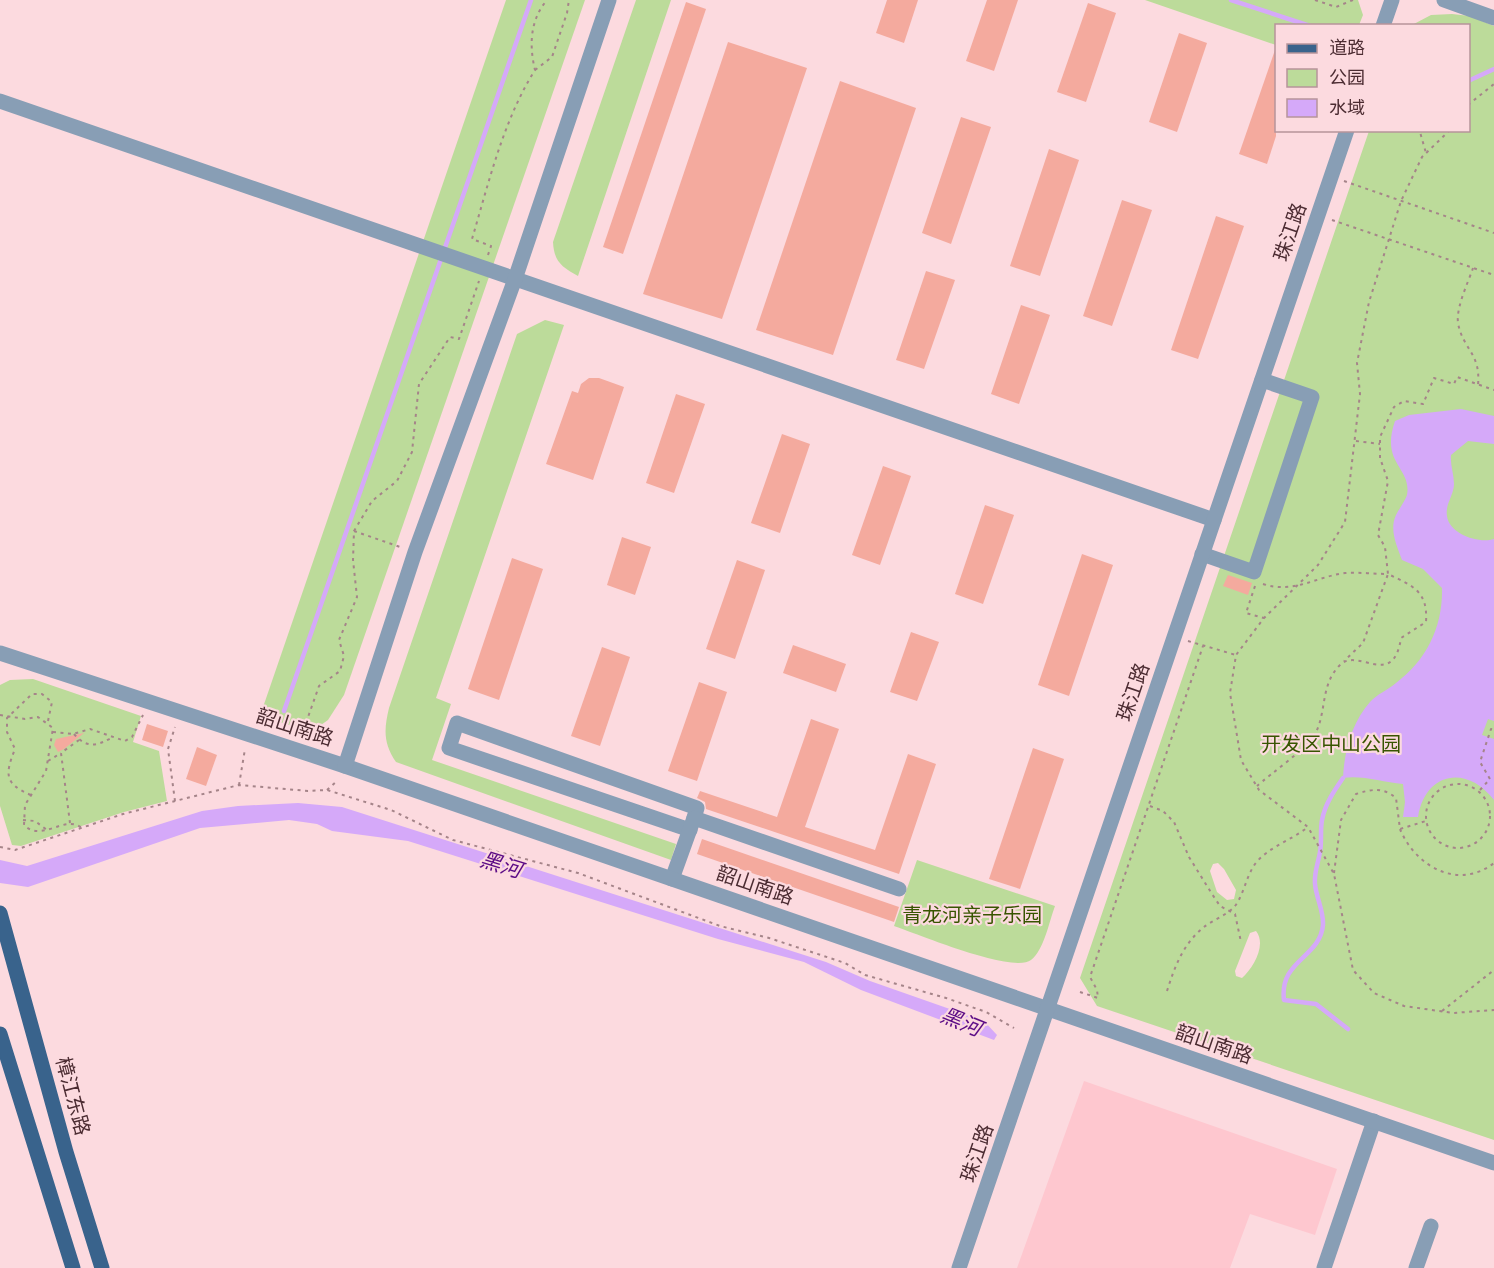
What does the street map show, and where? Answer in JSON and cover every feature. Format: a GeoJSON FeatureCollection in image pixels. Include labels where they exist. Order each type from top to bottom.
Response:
{"type":"FeatureCollection","features":[{"type":"Feature","properties":{"kind":"main road","name":"樟江东路"},"geometry":{"type":"LineString","coordinates":[[0,913],[66,1152],[102,1268]]}},
{"type":"Feature","properties":{"kind":"main road"},"geometry":{"type":"LineString","coordinates":[[0,1034],[73,1268]]}},
{"type":"Feature","properties":{"kind":"street"},"geometry":{"type":"LineString","coordinates":[[345,766],[415,552],[516,279],[609,0]]}},
{"type":"Feature","properties":{"kind":"street"},"geometry":{"type":"LineString","coordinates":[[1384,24],[1392,0]]}},
{"type":"Feature","properties":{"kind":"street"},"geometry":{"type":"LineString","coordinates":[[1444,0],[1494,18]]}},
{"type":"Feature","properties":{"kind":"street"},"geometry":{"type":"LineString","coordinates":[[0,101],[1214,520]]}},
{"type":"Feature","properties":{"kind":"street","name":"珠江路"},"geometry":{"type":"LineString","coordinates":[[959,1268],[1346,132]]}},
{"type":"Feature","properties":{"kind":"street"},"geometry":{"type":"LineString","coordinates":[[1202,554],[1254,572],[1312,397],[1262,380]]}},
{"type":"Feature","properties":{"kind":"street","name":"韶山南路"},"geometry":{"type":"LineString","coordinates":[[0,653],[345,766],[1494,1163]]}},
{"type":"Feature","properties":{"kind":"street"},"geometry":{"type":"LineString","coordinates":[[672,879],[692,824],[697,808],[457,723],[449,748],[692,824],[899,888]]}},
{"type":"Feature","properties":{"kind":"street"},"geometry":{"type":"LineString","coordinates":[[1324,1268],[1374,1121]]}},
{"type":"Feature","properties":{"kind":"street"},"geometry":{"type":"LineString","coordinates":[[1416,1268],[1431,1226]]}},
{"type":"Feature","properties":{"kind":"path"},"geometry":{"type":"LineString","coordinates":[[535,70],[531,53],[532,31],[538,11],[547,0]]}},
{"type":"Feature","properties":{"kind":"path"},"geometry":{"type":"LineString","coordinates":[[296,750],[319,686],[340,671],[344,656],[339,640],[357,597],[353,560],[354,531],[372,501],[397,481],[412,452],[419,384],[450,338],[459,339],[491,246],[472,239],[497,156],[520,94],[535,70],[552,57],[567,13],[568,0]]}},
{"type":"Feature","properties":{"kind":"path"},"geometry":{"type":"LineString","coordinates":[[1315,0],[1336,7],[1353,0]]}},
{"type":"Feature","properties":{"kind":"path"},"geometry":{"type":"LineString","coordinates":[[1470,103],[1494,84]]}},
{"type":"Feature","properties":{"kind":"path"},"geometry":{"type":"LineString","coordinates":[[1420,132],[1426,153]]}},
{"type":"Feature","properties":{"kind":"path"},"geometry":{"type":"LineString","coordinates":[[1334,874],[1308,827],[1257,786],[1241,760],[1230,693],[1236,655],[1264,618],[1318,565],[1345,522],[1360,394],[1357,363],[1369,302],[1401,201],[1426,153],[1448,132]]}},
{"type":"Feature","properties":{"kind":"path"},"geometry":{"type":"LineString","coordinates":[[1331,177],[1494,233]]}},
{"type":"Feature","properties":{"kind":"path"},"geometry":{"type":"LineString","coordinates":[[1318,215],[1494,275]]}},
{"type":"Feature","properties":{"kind":"path"},"geometry":{"type":"LineString","coordinates":[[1473,268],[1458,321],[1462,338],[1479,364],[1478,385]]}},
{"type":"Feature","properties":{"kind":"path"},"geometry":{"type":"LineString","coordinates":[[1257,786],[1315,735],[1329,680],[1344,661],[1363,643],[1388,574],[1385,547],[1378,535],[1388,481],[1380,458],[1380,437],[1394,407],[1404,401],[1423,404],[1434,378],[1454,384],[1457,377],[1494,390]]}},
{"type":"Feature","properties":{"kind":"path"},"geometry":{"type":"LineString","coordinates":[[1356,441],[1380,444]]}},
{"type":"Feature","properties":{"kind":"path"},"geometry":{"type":"LineString","coordinates":[[354,531],[415,552]]}},
{"type":"Feature","properties":{"kind":"path"},"geometry":{"type":"LineString","coordinates":[[1264,618],[1246,613],[1257,582],[1278,588],[1295,588],[1345,573],[1388,574],[1419,591],[1427,608],[1426,622],[1401,638],[1399,650],[1392,661],[1373,666],[1355,660],[1344,661]]}},
{"type":"Feature","properties":{"kind":"path"},"geometry":{"type":"LineString","coordinates":[[1174,636],[1236,655]]}},
{"type":"Feature","properties":{"kind":"path"},"geometry":{"type":"LineString","coordinates":[[1080,992],[1098,998],[1097,990],[1090,977],[1203,646]]}},
{"type":"Feature","properties":{"kind":"path"},"geometry":{"type":"LineString","coordinates":[[7,718],[20,709],[32,694],[42,694],[52,702],[48,722]]}},
{"type":"Feature","properties":{"kind":"path"},"geometry":{"type":"LineString","coordinates":[[53,732],[73,734],[90,729],[125,741],[132,737],[150,703]]}},
{"type":"Feature","properties":{"kind":"path"},"geometry":{"type":"LineString","coordinates":[[175,801],[168,749],[180,713]]}},
{"type":"Feature","properties":{"kind":"path"},"geometry":{"type":"LineString","coordinates":[[0,715],[7,718],[38,717],[48,722],[53,732],[46,771],[25,805],[23,820],[29,830],[37,832],[70,824],[76,824],[83,829]]}},
{"type":"Feature","properties":{"kind":"path"},"geometry":{"type":"LineString","coordinates":[[7,718],[8,732],[15,749],[7,770],[9,779],[15,787],[31,795]]}},
{"type":"Feature","properties":{"kind":"path"},"geometry":{"type":"LineString","coordinates":[[1479,791],[1490,779],[1480,762],[1491,729],[1494,730]]}},
{"type":"Feature","properties":{"kind":"path"},"geometry":{"type":"LineString","coordinates":[[73,734],[86,745],[97,746],[113,737]]}},
{"type":"Feature","properties":{"kind":"path"},"geometry":{"type":"LineString","coordinates":[[239,785],[248,734]]}},
{"type":"Feature","properties":{"kind":"path"},"geometry":{"type":"LineString","coordinates":[[48,761],[79,740]]}},
{"type":"Feature","properties":{"kind":"path"},"geometry":{"type":"LineString","coordinates":[[61,753],[70,824]]}},
{"type":"Feature","properties":{"kind":"path"},"geometry":{"type":"LineString","coordinates":[[1458,784],[1479,791],[1488,805],[1490,816],[1483,835],[1475,842],[1455,847],[1445,845],[1430,831],[1426,821],[1429,803],[1440,789],[1458,784]]}},
{"type":"Feature","properties":{"kind":"path"},"geometry":{"type":"LineString","coordinates":[[0,847],[15,850],[123,814],[239,785],[308,791],[327,790],[391,810],[453,840],[578,873],[720,926],[769,938],[845,963],[865,975],[976,1008],[1014,1028]]}},
{"type":"Feature","properties":{"kind":"path"},"geometry":{"type":"LineString","coordinates":[[1494,863],[1465,874],[1452,875],[1438,871],[1412,852],[1400,829],[1396,798],[1389,792],[1374,788],[1356,794],[1341,820],[1334,874],[1353,970],[1374,993],[1404,1006],[1453,1013],[1494,1010]]}},
{"type":"Feature","properties":{"kind":"path"},"geometry":{"type":"LineString","coordinates":[[1149,806],[1163,811],[1174,822],[1190,857],[1212,894],[1220,906],[1235,914],[1241,942]]}},
{"type":"Feature","properties":{"kind":"path"},"geometry":{"type":"LineString","coordinates":[[23,820],[35,821],[47,830]]}},
{"type":"Feature","properties":{"kind":"path"},"geometry":{"type":"LineString","coordinates":[[1400,829],[1426,821]]}},
{"type":"Feature","properties":{"kind":"path"},"geometry":{"type":"LineString","coordinates":[[1167,991],[1176,964],[1188,941],[1239,901],[1256,863],[1272,849],[1293,839],[1308,827]]}},
{"type":"Feature","properties":{"kind":"path"},"geometry":{"type":"LineString","coordinates":[[1441,1011],[1494,970]]}},
{"type":"Feature","properties":{"kind":"shaded area"},"geometry":{"type":"Polygon","coordinates":[[[1084,1081],[1337,1169],[1315,1235],[1250,1214],[1230,1268],[1017,1268],[1084,1081]]]}},
{"type":"Feature","properties":{"kind":"green space"},"geometry":{"type":"Polygon","coordinates":[[[506,0],[585,0],[344,695],[328,720],[311,732],[260,716],[506,0]]]}},
{"type":"Feature","properties":{"kind":"green space"},"geometry":{"type":"Polygon","coordinates":[[[636,0],[671,0],[578,276],[567,270],[557,259],[553,242],[636,0]]]}},
{"type":"Feature","properties":{"kind":"green space"},"geometry":{"type":"Polygon","coordinates":[[[1145,0],[1358,0],[1363,15],[1359,24],[1275,24],[1275,45],[1145,0]]]}},
{"type":"Feature","properties":{"kind":"green space","name":"开发区中山公园"},"geometry":{"type":"Polygon","coordinates":[[[1452,14],[1470,16],[1494,26],[1494,1140],[1097,1006],[1080,978],[1369,132],[1470,132],[1470,24],[1414,24],[1431,15],[1452,14]],[[1218,863],[1213,864],[1210,871],[1217,892],[1227,900],[1234,899],[1236,890],[1218,863]],[[1256,931],[1250,933],[1235,971],[1236,976],[1242,978],[1250,968],[1257,956],[1259,937],[1256,931]]]}},
{"type":"Feature","properties":{"kind":"green space"},"geometry":{"type":"Polygon","coordinates":[[[545,320],[564,325],[436,698],[451,704],[432,760],[676,844],[671,860],[396,762],[387,742],[386,723],[389,708],[517,334],[545,320]]]}},
{"type":"Feature","properties":{"kind":"green space"},"geometry":{"type":"Polygon","coordinates":[[[33,679],[141,716],[133,742],[159,751],[167,801],[124,812],[21,846],[12,845],[0,806],[0,685],[10,680],[33,679]]]}},
{"type":"Feature","properties":{"kind":"green space","name":"青龙河亲子乐园"},"geometry":{"type":"Polygon","coordinates":[[[917,860],[1055,906],[1043,943],[1036,955],[1031,960],[1021,963],[1005,962],[986,958],[894,926],[917,860]]]}},
{"type":"Feature","properties":{"kind":"water"},"geometry":{"type":"Polygon","coordinates":[[[1461,409],[1494,416],[1494,444],[1468,441],[1451,455],[1454,484],[1447,516],[1453,528],[1459,533],[1473,539],[1494,539],[1494,721],[1488,719],[1482,735],[1494,739],[1494,800],[1472,781],[1448,778],[1438,782],[1429,790],[1422,802],[1418,817],[1403,817],[1405,802],[1403,784],[1365,778],[1343,778],[1345,758],[1350,738],[1364,710],[1373,699],[1396,683],[1416,664],[1431,641],[1440,616],[1442,588],[1423,569],[1402,560],[1394,538],[1394,521],[1407,495],[1405,478],[1391,447],[1391,435],[1395,421],[1409,415],[1461,409]]]}},
{"type":"Feature","properties":{"kind":"water","name":"黑河"},"geometry":{"type":"Polygon","coordinates":[[[298,803],[342,807],[826,962],[870,981],[984,1021],[997,1035],[994,1040],[861,990],[804,962],[718,939],[408,841],[332,831],[317,824],[289,820],[200,828],[28,887],[0,883],[0,860],[27,866],[202,811],[238,806],[298,803]]]}},
{"type":"Feature","properties":{"kind":"building"},"geometry":{"type":"Polygon","coordinates":[[[887,0],[918,0],[904,43],[876,33],[887,0]]]}},
{"type":"Feature","properties":{"kind":"building"},"geometry":{"type":"Polygon","coordinates":[[[987,0],[1018,0],[994,71],[966,61],[987,0]]]}},
{"type":"Feature","properties":{"kind":"building"},"geometry":{"type":"Polygon","coordinates":[[[686,2],[706,9],[623,254],[603,247],[686,2]]]}},
{"type":"Feature","properties":{"kind":"building"},"geometry":{"type":"Polygon","coordinates":[[[1088,3],[1116,13],[1086,102],[1057,92],[1088,3]]]}},
{"type":"Feature","properties":{"kind":"building"},"geometry":{"type":"Polygon","coordinates":[[[1179,33],[1207,43],[1177,132],[1149,122],[1179,33]]]}},
{"type":"Feature","properties":{"kind":"building"},"geometry":{"type":"Polygon","coordinates":[[[728,42],[807,68],[722,319],[643,294],[728,42]]]}},
{"type":"Feature","properties":{"kind":"building"},"geometry":{"type":"Polygon","coordinates":[[[1275,50],[1276,136],[1267,164],[1239,154],[1275,50]]]}},
{"type":"Feature","properties":{"kind":"building"},"geometry":{"type":"Polygon","coordinates":[[[840,81],[916,108],[833,355],[756,330],[840,81]]]}},
{"type":"Feature","properties":{"kind":"building"},"geometry":{"type":"Polygon","coordinates":[[[961,117],[991,127],[951,244],[922,233],[961,117]]]}},
{"type":"Feature","properties":{"kind":"building"},"geometry":{"type":"Polygon","coordinates":[[[1049,149],[1079,160],[1040,276],[1010,266],[1049,149]]]}},
{"type":"Feature","properties":{"kind":"building"},"geometry":{"type":"Polygon","coordinates":[[[1122,200],[1152,210],[1112,326],[1083,316],[1122,200]]]}},
{"type":"Feature","properties":{"kind":"building"},"geometry":{"type":"Polygon","coordinates":[[[1216,216],[1244,226],[1198,359],[1171,350],[1216,216]]]}},
{"type":"Feature","properties":{"kind":"building"},"geometry":{"type":"Polygon","coordinates":[[[926,271],[955,280],[924,369],[896,360],[926,271]]]}},
{"type":"Feature","properties":{"kind":"building"},"geometry":{"type":"Polygon","coordinates":[[[1021,305],[1050,315],[1019,404],[991,394],[1021,305]]]}},
{"type":"Feature","properties":{"kind":"building"},"geometry":{"type":"Polygon","coordinates":[[[589,378],[599,378],[624,387],[593,480],[546,464],[572,391],[578,393],[581,384],[589,378]]]}},
{"type":"Feature","properties":{"kind":"building"},"geometry":{"type":"Polygon","coordinates":[[[676,394],[705,404],[674,493],[646,483],[676,394]]]}},
{"type":"Feature","properties":{"kind":"building"},"geometry":{"type":"Polygon","coordinates":[[[782,434],[810,444],[780,533],[751,523],[782,434]]]}},
{"type":"Feature","properties":{"kind":"building"},"geometry":{"type":"Polygon","coordinates":[[[883,466],[911,476],[880,565],[852,555],[883,466]]]}},
{"type":"Feature","properties":{"kind":"building"},"geometry":{"type":"Polygon","coordinates":[[[985,505],[1014,515],[983,604],[955,594],[985,505]]]}},
{"type":"Feature","properties":{"kind":"building"},"geometry":{"type":"Polygon","coordinates":[[[622,537],[651,547],[635,595],[607,585],[622,537]]]}},
{"type":"Feature","properties":{"kind":"building"},"geometry":{"type":"Polygon","coordinates":[[[1082,554],[1113,565],[1069,696],[1038,685],[1082,554]]]}},
{"type":"Feature","properties":{"kind":"building"},"geometry":{"type":"Polygon","coordinates":[[[512,558],[543,569],[499,700],[468,689],[512,558]]]}},
{"type":"Feature","properties":{"kind":"building"},"geometry":{"type":"Polygon","coordinates":[[[737,560],[765,570],[735,659],[706,649],[737,560]]]}},
{"type":"Feature","properties":{"kind":"building"},"geometry":{"type":"Polygon","coordinates":[[[1228,575],[1252,583],[1248,595],[1223,586],[1228,575]]]}},
{"type":"Feature","properties":{"kind":"building"},"geometry":{"type":"Polygon","coordinates":[[[911,632],[939,642],[917,701],[890,692],[911,632]]]}},
{"type":"Feature","properties":{"kind":"building"},"geometry":{"type":"Polygon","coordinates":[[[793,645],[846,664],[836,692],[783,673],[793,645]]]}},
{"type":"Feature","properties":{"kind":"building"},"geometry":{"type":"Polygon","coordinates":[[[602,647],[630,657],[600,746],[571,736],[602,647]]]}},
{"type":"Feature","properties":{"kind":"building"},"geometry":{"type":"Polygon","coordinates":[[[699,682],[727,692],[697,781],[668,771],[699,682]]]}},
{"type":"Feature","properties":{"kind":"building"},"geometry":{"type":"Polygon","coordinates":[[[811,719],[839,729],[805,827],[875,850],[908,754],[936,764],[899,874],[706,809],[705,802],[697,798],[700,791],[777,817],[811,719]]]}},
{"type":"Feature","properties":{"kind":"building"},"geometry":{"type":"Polygon","coordinates":[[[147,724],[168,731],[163,747],[142,740],[147,724]]]}},
{"type":"Feature","properties":{"kind":"building"},"geometry":{"type":"Polygon","coordinates":[[[84,733],[58,752],[54,745],[56,739],[84,733]]]}},
{"type":"Feature","properties":{"kind":"building"},"geometry":{"type":"Polygon","coordinates":[[[197,747],[217,755],[206,786],[186,779],[197,747]]]}},
{"type":"Feature","properties":{"kind":"building"},"geometry":{"type":"Polygon","coordinates":[[[1033,748],[1064,759],[1020,889],[989,879],[1033,748]]]}},
{"type":"Feature","properties":{"kind":"building"},"geometry":{"type":"Polygon","coordinates":[[[702,839],[899,907],[894,922],[697,854],[702,839]]]}},
{"type":"Feature","properties":{"kind":"waterway"},"geometry":{"type":"LineString","coordinates":[[284,711],[531,0]]}},
{"type":"Feature","properties":{"kind":"waterway"},"geometry":{"type":"LineString","coordinates":[[1231,0],[1304,24]]}},
{"type":"Feature","properties":{"kind":"waterway"},"geometry":{"type":"LineString","coordinates":[[1470,80],[1494,69]]}},
{"type":"Feature","properties":{"kind":"waterway"},"geometry":{"type":"LineString","coordinates":[[1343,778],[1328,803],[1321,824],[1321,848],[1315,880],[1323,925],[1315,945],[1293,967],[1288,976],[1284,987],[1284,1000],[1316,1004],[1348,1029]]}}]}
